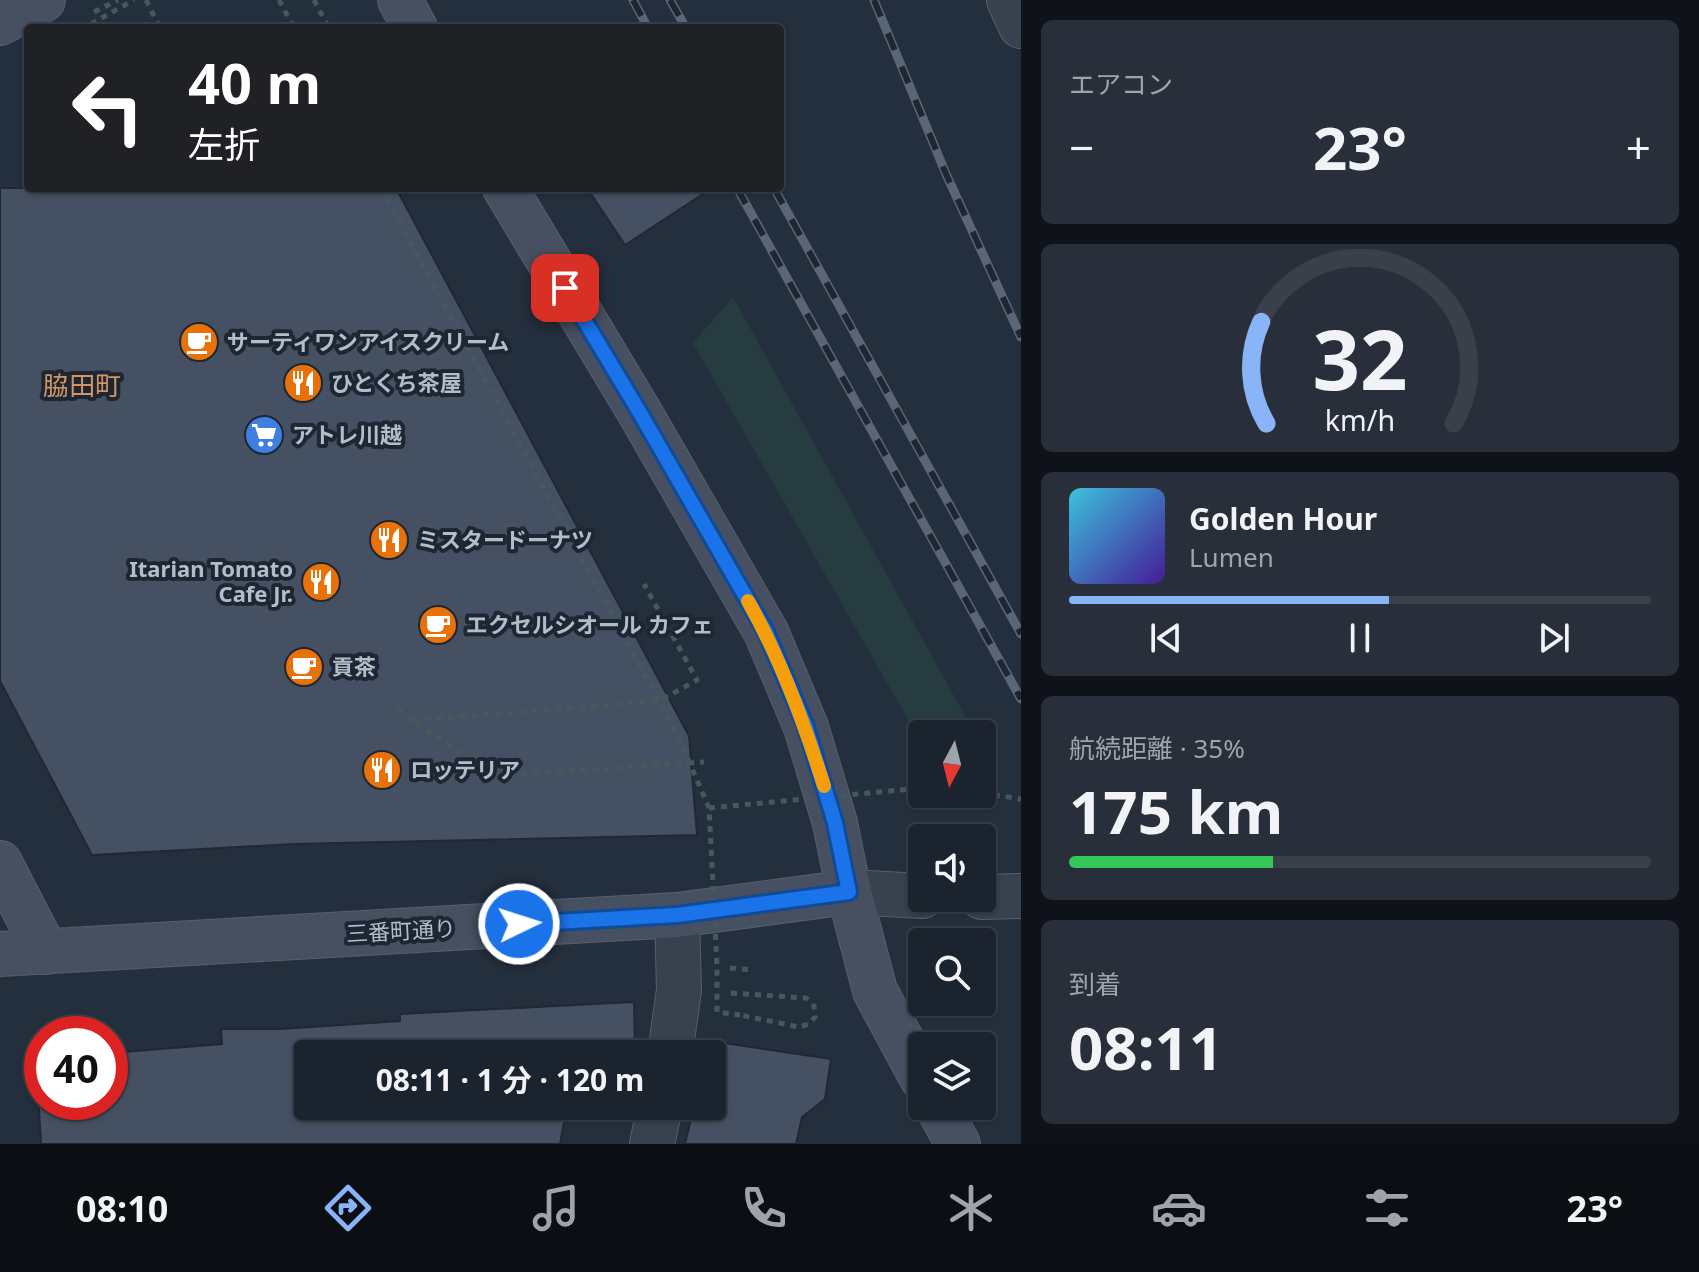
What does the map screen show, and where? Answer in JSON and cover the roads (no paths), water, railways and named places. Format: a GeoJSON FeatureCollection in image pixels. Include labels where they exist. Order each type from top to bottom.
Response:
{"type":"FeatureCollection","features":[{"type":"Feature","properties":{"kind":"street"},"geometry":{"type":"LineString","coordinates":[[0,23],[43,0]]}},
{"type":"Feature","properties":{"kind":"street"},"geometry":{"type":"LineString","coordinates":[[400,0],[413,24]]}},
{"type":"Feature","properties":{"kind":"street"},"geometry":{"type":"LineString","coordinates":[[1009,0],[1021,26]]}},
{"type":"Feature","properties":{"kind":"street"},"geometry":{"type":"LineString","coordinates":[[507,192],[766,632],[806,727],[835,823],[875,991],[908,1052]]}},
{"type":"Feature","properties":{"kind":"street"},"geometry":{"type":"LineString","coordinates":[[0,863],[46,952]]}},
{"type":"Feature","properties":{"kind":"street"},"geometry":{"type":"LineString","coordinates":[[849,892],[908,895]]}},
{"type":"Feature","properties":{"kind":"street","name":"三番町通り"},"geometry":{"type":"LineString","coordinates":[[0,954],[677,915],[849,892]]}},
{"type":"Feature","properties":{"kind":"street"},"geometry":{"type":"LineString","coordinates":[[996,897],[1021,896]]}},
{"type":"Feature","properties":{"kind":"street"},"geometry":{"type":"LineString","coordinates":[[672,1040],[679,990],[677,915]]}},
{"type":"Feature","properties":{"kind":"street"},"geometry":{"type":"LineString","coordinates":[[652,1144],[657,1120]]}},
{"type":"Feature","properties":{"kind":"street"},"geometry":{"type":"LineString","coordinates":[[945,1120],[958,1144]]}},
{"type":"Feature","properties":{"kind":"railway"},"geometry":{"type":"LineString","coordinates":[[633,0],[646,24]]}},
{"type":"Feature","properties":{"kind":"railway"},"geometry":{"type":"LineString","coordinates":[[670,0],[684,24]]}},
{"type":"Feature","properties":{"kind":"railway"},"geometry":{"type":"LineString","coordinates":[[874,0],[946,174],[1021,337]]}},
{"type":"Feature","properties":{"kind":"railway"},"geometry":{"type":"LineString","coordinates":[[739,192],[1021,699]]}},
{"type":"Feature","properties":{"kind":"railway"},"geometry":{"type":"LineString","coordinates":[[776,192],[1021,634]]}},
{"type":"Feature","properties":{"kind":"place","name":"サーティワンアイスクリーム"},"geometry":{"type":"Point","coordinates":[199,342]}},
{"type":"Feature","properties":{"kind":"place","name":"ひとくち茶屋"},"geometry":{"type":"Point","coordinates":[303,383]}},
{"type":"Feature","properties":{"kind":"place","name":"アトレ川越"},"geometry":{"type":"Point","coordinates":[264,435]}},
{"type":"Feature","properties":{"kind":"place","name":"ミスタードーナツ"},"geometry":{"type":"Point","coordinates":[389,540]}},
{"type":"Feature","properties":{"kind":"place","name":"Itarian Tomato Cafe Jr."},"geometry":{"type":"Point","coordinates":[321,582]}},
{"type":"Feature","properties":{"kind":"place","name":"エクセルシオール カフェ"},"geometry":{"type":"Point","coordinates":[438,625]}},
{"type":"Feature","properties":{"kind":"place","name":"貢茶"},"geometry":{"type":"Point","coordinates":[304,667]}},
{"type":"Feature","properties":{"kind":"place","name":"ロッテリア"},"geometry":{"type":"Point","coordinates":[382,770]}},
{"type":"Feature","properties":{"kind":"district","name":"脇田町"},"geometry":{"type":"Point","coordinates":[82,386]}}]}
